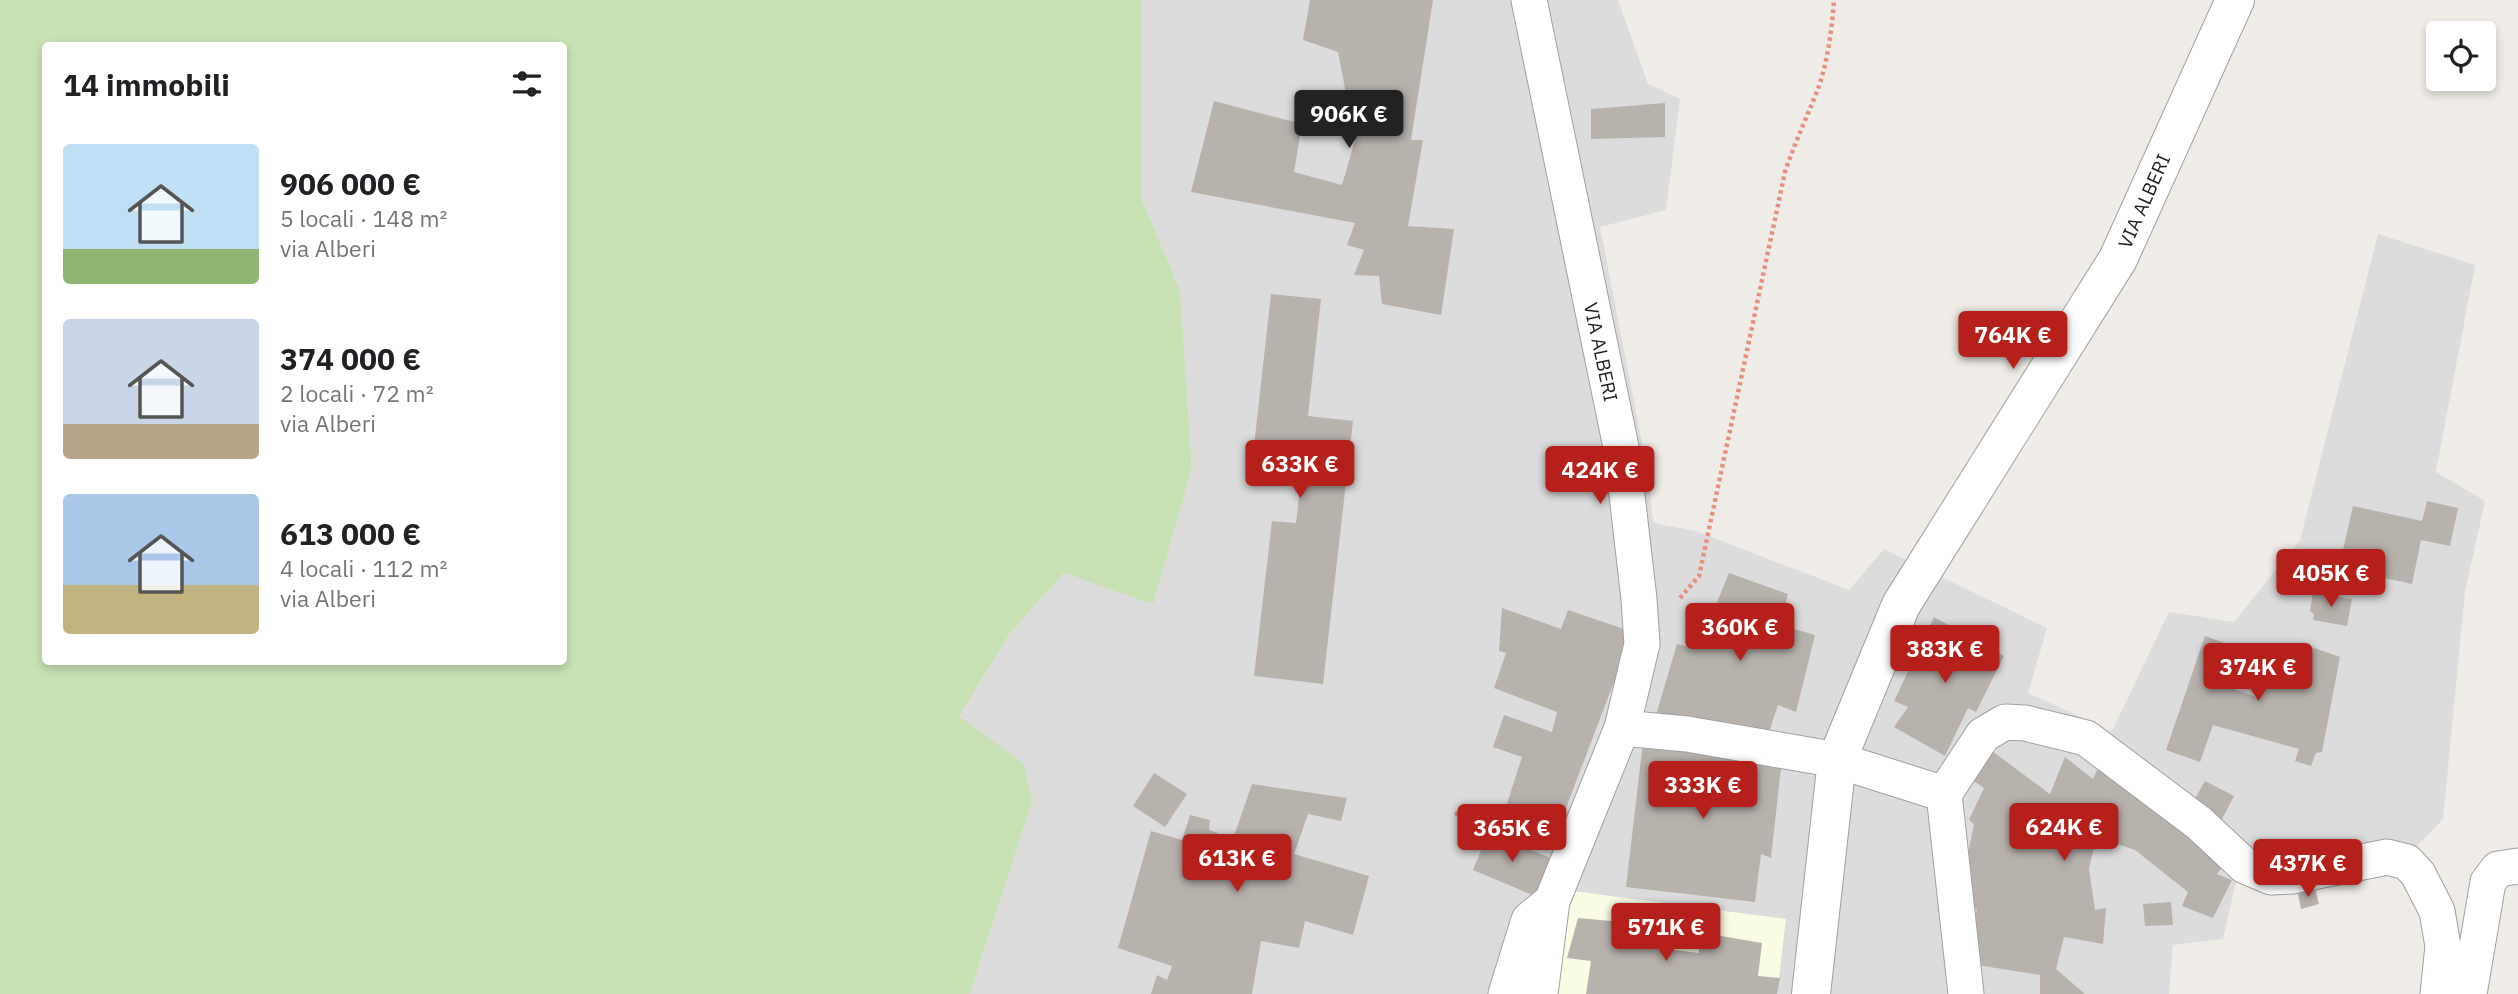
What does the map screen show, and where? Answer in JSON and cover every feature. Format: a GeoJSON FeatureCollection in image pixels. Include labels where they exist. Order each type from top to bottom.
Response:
{"type":"FeatureCollection","features":[{"type":"Feature","properties":{"kind":"street","name":"VIA ALBERI"},"geometry":{"type":"LineString","coordinates":[[1529,0],[1622,452],[1642,644],[1622,728],[1552,901],[1540,994]]}},
{"type":"Feature","properties":{"kind":"street","name":"VIA ALBERI"},"geometry":{"type":"LineString","coordinates":[[1811,994],[1838,760],[1901,605],[2118,259],[2235,0]]}},
{"type":"Feature","properties":{"kind":"street"},"geometry":{"type":"LineString","coordinates":[[1966,994],[1944,794],[1983,735],[2005,722],[2025,723],[2086,738],[2199,823],[2245,866],[2271,877],[2292,876],[2387,858],[2407,862],[2418,874],[2437,911],[2443,946],[2438,994]]}},
{"type":"Feature","properties":{"kind":"street"},"geometry":{"type":"LineString","coordinates":[[1622,728],[1687,734],[1838,760],[1944,794]]}},
{"type":"Feature","properties":{"kind":"street"},"geometry":{"type":"LineString","coordinates":[[2469,994],[2487,882],[2498,869],[2518,866]]}},
{"type":"Feature","properties":{"kind":"street","name":"VIA ALBERI"},"geometry":{"type":"LineString","coordinates":[[1506,994],[1530,920],[1552,901]]}},
{"type":"Feature","properties":{"kind":"path"},"geometry":{"type":"LineString","coordinates":[[1642,644],[1699,576],[1785,172],[1819,84],[1832,25],[1834,0]]}},
{"type":"Feature","properties":{"kind":"path"},"geometry":{"type":"LineString","coordinates":[[1455,813],[1571,855]]}},
{"type":"Feature","properties":{"kind":"shaded area"},"geometry":{"type":"Polygon","coordinates":[[[1141,0],[1618,0],[1648,84],[1680,99],[1666,210],[1600,227],[1649,479],[1653,523],[1696,531],[1849,590],[1884,549],[2047,628],[2028,693],[2112,731],[2169,612],[2234,622],[2300,540],[2378,234],[2475,265],[2436,472],[2485,501],[2465,592],[2443,819],[2413,850],[2237,877],[2223,939],[2173,945],[2169,994],[970,994],[1032,802],[958,717],[1010,633],[1064,573],[1153,603],[1192,468],[1180,290],[1142,200],[1141,0]]]}},
{"type":"Feature","properties":{"kind":"shaded area"},"geometry":{"type":"Polygon","coordinates":[[[1565,890],[1786,919],[1777,994],[1552,994],[1565,890]]]}},
{"type":"Feature","properties":{"kind":"green space"},"geometry":{"type":"Polygon","coordinates":[[[0,0],[1141,0],[1142,200],[1180,290],[1192,468],[1153,604],[1064,573],[1010,633],[959,716],[1024,764],[1032,802],[970,994],[0,994],[0,0]]]}},
{"type":"Feature","properties":{"kind":"building"},"geometry":{"type":"Polygon","coordinates":[[[1310,0],[1433,0],[1411,140],[1423,140],[1408,226],[1454,229],[1441,315],[1382,304],[1379,276],[1354,275],[1364,250],[1347,245],[1355,223],[1191,192],[1214,101],[1302,124],[1294,172],[1342,185],[1355,140],[1338,52],[1303,40],[1310,0]]]}},
{"type":"Feature","properties":{"kind":"building"},"geometry":{"type":"Polygon","coordinates":[[[1665,103],[1665,137],[1591,139],[1591,109],[1665,103]]]}},
{"type":"Feature","properties":{"kind":"building"},"geometry":{"type":"Polygon","coordinates":[[[1271,294],[1321,299],[1308,416],[1353,421],[1323,684],[1254,676],[1272,521],[1296,523],[1304,452],[1254,446],[1271,294]]]}},
{"type":"Feature","properties":{"kind":"building"},"geometry":{"type":"Polygon","coordinates":[[[2427,501],[2458,508],[2450,546],[2421,540],[2412,584],[2339,568],[2353,506],[2422,521],[2427,501]]]}},
{"type":"Feature","properties":{"kind":"building"},"geometry":{"type":"Polygon","coordinates":[[[1729,573],[1788,594],[1780,625],[1815,635],[1796,712],[1778,705],[1768,735],[1656,715],[1677,644],[1698,649],[1729,573]]]}},
{"type":"Feature","properties":{"kind":"building"},"geometry":{"type":"Polygon","coordinates":[[[2313,592],[2352,599],[2347,626],[2313,620],[2314,614],[2310,611],[2313,592]]]}},
{"type":"Feature","properties":{"kind":"building"},"geometry":{"type":"Polygon","coordinates":[[[1502,608],[1561,629],[1568,610],[1633,632],[1555,837],[1502,819],[1522,757],[1493,747],[1504,715],[1552,732],[1557,712],[1494,688],[1506,653],[1499,651],[1502,608]]]}},
{"type":"Feature","properties":{"kind":"building"},"geometry":{"type":"Polygon","coordinates":[[[1934,617],[2004,656],[1976,712],[1968,708],[1945,756],[1894,727],[1908,707],[1894,701],[1934,617]]]}},
{"type":"Feature","properties":{"kind":"building"},"geometry":{"type":"Polygon","coordinates":[[[2205,636],[2236,647],[2223,685],[2256,697],[2268,662],[2290,670],[2300,643],[2340,657],[2322,752],[2316,753],[2311,766],[2295,761],[2299,749],[2213,725],[2200,762],[2166,750],[2205,636]]]}},
{"type":"Feature","properties":{"kind":"building"},"geometry":{"type":"Polygon","coordinates":[[[1643,742],[1782,759],[1771,858],[1761,854],[1755,902],[1626,887],[1643,742]]]}},
{"type":"Feature","properties":{"kind":"building"},"geometry":{"type":"Polygon","coordinates":[[[1992,751],[2050,794],[2065,757],[2093,779],[2101,761],[2196,834],[2190,841],[2228,860],[2217,874],[2232,880],[2213,918],[2182,906],[2188,892],[2135,850],[2096,837],[2089,869],[2095,910],[2106,908],[2103,944],[2064,937],[2056,969],[2085,994],[2040,994],[2040,975],[1977,965],[1969,946],[1977,909],[1958,905],[1974,824],[1969,820],[1984,788],[1971,779],[1992,751]]]}},
{"type":"Feature","properties":{"kind":"building"},"geometry":{"type":"Polygon","coordinates":[[[1154,773],[1187,794],[1165,827],[1133,806],[1154,773]]]}},
{"type":"Feature","properties":{"kind":"building"},"geometry":{"type":"Polygon","coordinates":[[[2205,781],[2234,796],[2219,825],[2189,809],[2205,781]]]}},
{"type":"Feature","properties":{"kind":"building"},"geometry":{"type":"Polygon","coordinates":[[[1252,784],[1347,798],[1341,821],[1308,814],[1294,854],[1369,876],[1353,935],[1305,921],[1299,948],[1261,941],[1252,994],[1151,994],[1157,975],[1167,980],[1172,966],[1118,948],[1151,831],[1182,840],[1190,815],[1210,820],[1209,830],[1233,839],[1252,784]]]}},
{"type":"Feature","properties":{"kind":"building"},"geometry":{"type":"Polygon","coordinates":[[[1488,833],[1551,858],[1535,896],[1473,870],[1488,833]]]}},
{"type":"Feature","properties":{"kind":"building"},"geometry":{"type":"Polygon","coordinates":[[[2315,889],[2319,904],[2301,909],[2298,894],[2315,889]]]}},
{"type":"Feature","properties":{"kind":"building"},"geometry":{"type":"Polygon","coordinates":[[[2171,902],[2173,925],[2145,926],[2143,904],[2171,902]]]}},
{"type":"Feature","properties":{"kind":"building"},"geometry":{"type":"Polygon","coordinates":[[[1578,918],[1644,924],[1639,946],[1699,953],[1698,932],[1762,943],[1758,976],[1780,978],[1777,994],[1586,994],[1591,961],[1567,958],[1578,918]]]}}]}
